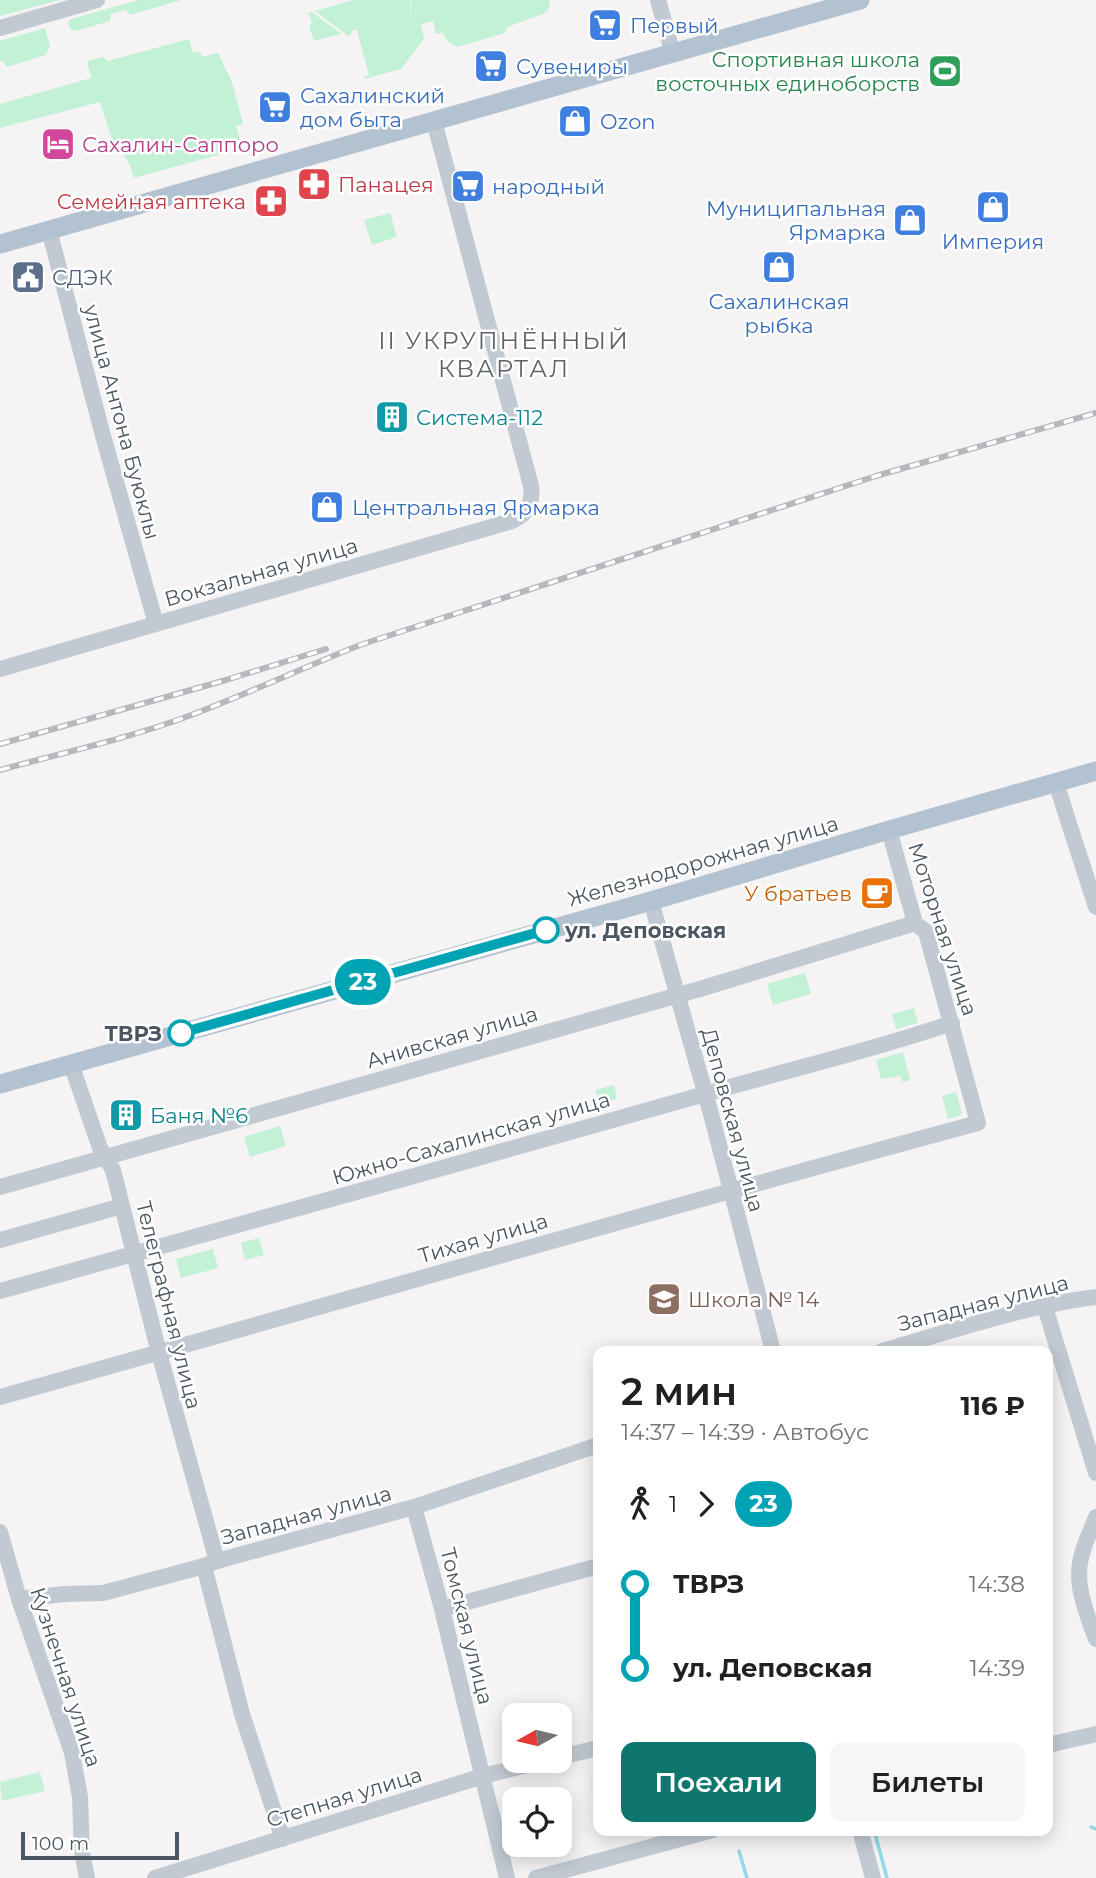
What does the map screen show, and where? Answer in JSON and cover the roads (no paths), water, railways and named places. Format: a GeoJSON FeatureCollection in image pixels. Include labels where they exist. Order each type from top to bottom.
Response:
{"type":"FeatureCollection","features":[{"type":"Feature","properties":{"kind":"main road"},"geometry":{"type":"LineString","coordinates":[[0,244],[860,0]]}},
{"type":"Feature","properties":{"kind":"main road","name":"Железнодорожная улица"},"geometry":{"type":"LineString","coordinates":[[0,1084],[651,901],[1096,771]]}},
{"type":"Feature","properties":{"kind":"street"},"geometry":{"type":"LineString","coordinates":[[0,27],[97,0]]}},
{"type":"Feature","properties":{"kind":"street"},"geometry":{"type":"LineString","coordinates":[[658,0],[673,54]]}},
{"type":"Feature","properties":{"kind":"street","name":"Вокзальная улица"},"geometry":{"type":"LineString","coordinates":[[0,669],[512,521],[521,517],[529,507],[532,498],[531,486],[434,121]]}},
{"type":"Feature","properties":{"kind":"street","name":"улица Антона Буюклы"},"geometry":{"type":"LineString","coordinates":[[49,230],[156,624]]}},
{"type":"Feature","properties":{"kind":"street"},"geometry":{"type":"LineString","coordinates":[[1056,783],[1093,883],[1096,907]]}},
{"type":"Feature","properties":{"kind":"street","name":"Моторная улица"},"geometry":{"type":"LineString","coordinates":[[889,830],[915,923],[926,932],[978,1123]]}},
{"type":"Feature","properties":{"kind":"street","name":"Деповская улица"},"geometry":{"type":"LineString","coordinates":[[651,901],[706,1093],[772,1346]]}},
{"type":"Feature","properties":{"kind":"street","name":"Анивская улица"},"geometry":{"type":"LineString","coordinates":[[0,1187],[677,995],[915,923]]}},
{"type":"Feature","properties":{"kind":"street","name":"Южно-Сахалинская улица"},"geometry":{"type":"LineString","coordinates":[[0,1291],[907,1039],[952,1023]]}},
{"type":"Feature","properties":{"kind":"street","name":"Телеграфная улица"},"geometry":{"type":"LineString","coordinates":[[71,1064],[100,1148],[113,1170],[210,1564],[242,1714],[283,1839]]}},
{"type":"Feature","properties":{"kind":"street","name":"Тихая улица"},"geometry":{"type":"LineString","coordinates":[[0,1397],[730,1190],[978,1123]]}},
{"type":"Feature","properties":{"kind":"street"},"geometry":{"type":"LineString","coordinates":[[0,1240],[122,1206]]}},
{"type":"Feature","properties":{"kind":"street","name":"Западная улица"},"geometry":{"type":"LineString","coordinates":[[899,1346],[976,1324],[1096,1297]]}},
{"type":"Feature","properties":{"kind":"street"},"geometry":{"type":"LineString","coordinates":[[1045,1307],[1096,1473]]}},
{"type":"Feature","properties":{"kind":"street","name":"Западная улица"},"geometry":{"type":"LineString","coordinates":[[19,1599],[103,1593],[414,1507],[593,1447]]}},
{"type":"Feature","properties":{"kind":"street","name":"Томская улица"},"geometry":{"type":"LineString","coordinates":[[414,1507],[442,1609],[507,1878]]}},
{"type":"Feature","properties":{"kind":"street"},"geometry":{"type":"LineString","coordinates":[[1096,1517],[1080,1561],[1080,1581],[1085,1609],[1096,1639]]}},
{"type":"Feature","properties":{"kind":"street","name":"Кузнечная улица"},"geometry":{"type":"LineString","coordinates":[[0,1532],[19,1599],[72,1753],[80,1797],[82,1852],[87,1878]]}},
{"type":"Feature","properties":{"kind":"street"},"geometry":{"type":"LineString","coordinates":[[442,1609],[593,1567]]}},
{"type":"Feature","properties":{"kind":"street"},"geometry":{"type":"LineString","coordinates":[[1053,1744],[1096,1734]]}},
{"type":"Feature","properties":{"kind":"street"},"geometry":{"type":"LineString","coordinates":[[572,1754],[593,1749]]}},
{"type":"Feature","properties":{"kind":"street","name":"Степная улица"},"geometry":{"type":"LineString","coordinates":[[155,1878],[502,1771]]}},
{"type":"Feature","properties":{"kind":"street"},"geometry":{"type":"LineString","coordinates":[[536,1878],[691,1836]]}},
{"type":"Feature","properties":{"kind":"street"},"geometry":{"type":"LineString","coordinates":[[862,1836],[873,1878]]}},
{"type":"Feature","properties":{"kind":"waterway"},"geometry":{"type":"LineString","coordinates":[[1091,1827],[1096,1829]]}},
{"type":"Feature","properties":{"kind":"waterway"},"geometry":{"type":"LineString","coordinates":[[876,1836],[887,1878]]}},
{"type":"Feature","properties":{"kind":"waterway"},"geometry":{"type":"LineString","coordinates":[[739,1851],[747,1878]]}},
{"type":"Feature","properties":{"kind":"railway"},"geometry":{"type":"LineString","coordinates":[[0,770],[163,725],[360,645],[876,476],[1096,413]]}},
{"type":"Feature","properties":{"kind":"railway"},"geometry":{"type":"LineString","coordinates":[[0,744],[326,649]]}},
{"type":"Feature","properties":{"kind":"place","name":"Первый"},"geometry":{"type":"Point","coordinates":[605,25]}},
{"type":"Feature","properties":{"kind":"place","name":"Сувениры"},"geometry":{"type":"Point","coordinates":[491,66]}},
{"type":"Feature","properties":{"kind":"place","name":"Спортивная школа восточных единоборств"},"geometry":{"type":"Point","coordinates":[945,71]}},
{"type":"Feature","properties":{"kind":"place","name":"Сахалинский дом быта"},"geometry":{"type":"Point","coordinates":[275,107]}},
{"type":"Feature","properties":{"kind":"place","name":"Ozon"},"geometry":{"type":"Point","coordinates":[575,121]}},
{"type":"Feature","properties":{"kind":"place","name":"Сахалин-Саппоро"},"geometry":{"type":"Point","coordinates":[58,144]}},
{"type":"Feature","properties":{"kind":"place","name":"Панацея"},"geometry":{"type":"Point","coordinates":[314,184]}},
{"type":"Feature","properties":{"kind":"place","name":"народный"},"geometry":{"type":"Point","coordinates":[468,186]}},
{"type":"Feature","properties":{"kind":"place","name":"Семейная аптека"},"geometry":{"type":"Point","coordinates":[271,201]}},
{"type":"Feature","properties":{"kind":"place","name":"Империя"},"geometry":{"type":"Point","coordinates":[993,207]}},
{"type":"Feature","properties":{"kind":"place","name":"Муниципальная Ярмарка"},"geometry":{"type":"Point","coordinates":[910,220]}},
{"type":"Feature","properties":{"kind":"place","name":"Сахалинская рыбка"},"geometry":{"type":"Point","coordinates":[779,267]}},
{"type":"Feature","properties":{"kind":"place","name":"СДЭК"},"geometry":{"type":"Point","coordinates":[28,277]}},
{"type":"Feature","properties":{"kind":"place","name":"Система-112"},"geometry":{"type":"Point","coordinates":[392,417]}},
{"type":"Feature","properties":{"kind":"place","name":"Центральная Ярмарка"},"geometry":{"type":"Point","coordinates":[327,507]}},
{"type":"Feature","properties":{"kind":"place","name":"У братьев"},"geometry":{"type":"Point","coordinates":[877,893]}},
{"type":"Feature","properties":{"kind":"place","name":"ул. Деповская"},"geometry":{"type":"Point","coordinates":[546,930]}},
{"type":"Feature","properties":{"kind":"place","name":"ТВРЗ"},"geometry":{"type":"Point","coordinates":[181,1033]}},
{"type":"Feature","properties":{"kind":"place","name":"Баня №6"},"geometry":{"type":"Point","coordinates":[126,1115]}},
{"type":"Feature","properties":{"kind":"place","name":"Школа № 14"},"geometry":{"type":"Point","coordinates":[664,1299]}},
{"type":"Feature","properties":{"kind":"district","name":"II УКРУПНЁННЫЙ КВАРТАЛ"},"geometry":{"type":"Point","coordinates":[504,354]}}]}
